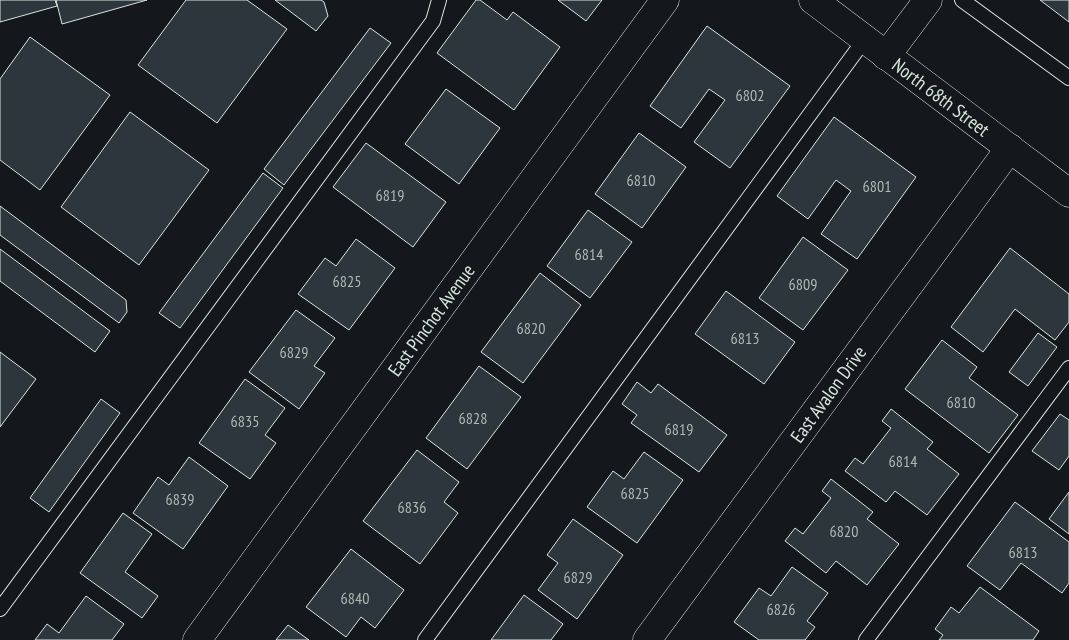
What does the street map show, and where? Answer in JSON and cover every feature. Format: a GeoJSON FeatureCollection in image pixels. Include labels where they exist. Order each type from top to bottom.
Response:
{"type":"FeatureCollection","features":[{"type":"Feature","properties":{"kind":"street","name":"East Pinchot Avenue"},"geometry":{"type":"LineString","coordinates":[[197,640],[665,0]]}},
{"type":"Feature","properties":{"kind":"street","name":"North 68th Street"},"geometry":{"type":"LineString","coordinates":[[813,0],[1069,193]]}},
{"type":"Feature","properties":{"kind":"street"},"geometry":{"type":"LineString","coordinates":[[886,56],[928,0]]}},
{"type":"Feature","properties":{"kind":"street","name":"East Avalon Drive"},"geometry":{"type":"LineString","coordinates":[[647,640],[1010,148]]}},
{"type":"Feature","properties":{"kind":"lane"},"geometry":{"type":"LineString","coordinates":[[0,609],[433,21],[439,0]]}},
{"type":"Feature","properties":{"kind":"lane"},"geometry":{"type":"LineString","coordinates":[[962,0],[1069,78]]}},
{"type":"Feature","properties":{"kind":"lane"},"geometry":{"type":"LineString","coordinates":[[425,640],[865,40]]}},
{"type":"Feature","properties":{"kind":"lane"},"geometry":{"type":"LineString","coordinates":[[866,640],[1069,368]]}},
{"type":"Feature","properties":{"kind":"building"},"geometry":{"type":"Polygon","coordinates":[[[0,0],[55,0],[57,6],[0,22],[0,0]]]}},
{"type":"Feature","properties":{"kind":"building"},"geometry":{"type":"Polygon","coordinates":[[[56,0],[147,0],[62,24],[56,0]]]}},
{"type":"Feature","properties":{"kind":"building"},"geometry":{"type":"Polygon","coordinates":[[[186,0],[247,0],[287,29],[217,123],[138,65],[186,0]]]}},
{"type":"Feature","properties":{"kind":"building"},"geometry":{"type":"Polygon","coordinates":[[[275,0],[321,0],[324,2],[328,16],[316,31],[275,0]]]}},
{"type":"Feature","properties":{"kind":"building"},"geometry":{"type":"Polygon","coordinates":[[[476,0],[480,0],[507,20],[513,12],[560,47],[514,110],[437,53],[476,0]]]}},
{"type":"Feature","properties":{"kind":"building"},"geometry":{"type":"Polygon","coordinates":[[[558,0],[602,0],[586,21],[558,0]]]}},
{"type":"Feature","properties":{"kind":"building"},"geometry":{"type":"Polygon","coordinates":[[[1040,0],[1069,0],[1069,22],[1040,0]]]}},
{"type":"Feature","properties":{"kind":"building"},"geometry":{"type":"Polygon","coordinates":[[[707,26],[790,86],[730,168],[694,142],[725,100],[709,89],[681,128],[650,106],[707,26]]]}},
{"type":"Feature","properties":{"kind":"building"},"geometry":{"type":"Polygon","coordinates":[[[370,28],[391,43],[284,185],[264,169],[370,28]]]}},
{"type":"Feature","properties":{"kind":"building"},"geometry":{"type":"Polygon","coordinates":[[[30,37],[110,95],[40,190],[0,160],[0,79],[30,37]]]}},
{"type":"Feature","properties":{"kind":"building"},"geometry":{"type":"Polygon","coordinates":[[[446,89],[500,128],[459,184],[405,144],[446,89]]]}},
{"type":"Feature","properties":{"kind":"building"},"geometry":{"type":"Polygon","coordinates":[[[130,112],[209,170],[139,265],[61,207],[130,112]]]}},
{"type":"Feature","properties":{"kind":"building"},"geometry":{"type":"Polygon","coordinates":[[[834,117],[916,177],[857,259],[821,234],[851,191],[836,180],[808,219],[777,196],[834,117]]]}},
{"type":"Feature","properties":{"kind":"building"},"geometry":{"type":"Polygon","coordinates":[[[639,133],[686,167],[642,228],[595,194],[639,133]]]}},
{"type":"Feature","properties":{"kind":"building"},"geometry":{"type":"Polygon","coordinates":[[[366,143],[446,202],[413,247],[333,187],[366,143]]]}},
{"type":"Feature","properties":{"kind":"building"},"geometry":{"type":"Polygon","coordinates":[[[263,173],[283,188],[180,328],[159,313],[263,173]]]}},
{"type":"Feature","properties":{"kind":"building"},"geometry":{"type":"Polygon","coordinates":[[[0,206],[126,300],[127,312],[119,323],[0,235],[0,206]]]}},
{"type":"Feature","properties":{"kind":"building"},"geometry":{"type":"Polygon","coordinates":[[[588,210],[632,242],[590,298],[547,266],[588,210]]]}},
{"type":"Feature","properties":{"kind":"building"},"geometry":{"type":"Polygon","coordinates":[[[803,237],[848,270],[803,330],[759,298],[803,237]]]}},
{"type":"Feature","properties":{"kind":"building"},"geometry":{"type":"Polygon","coordinates":[[[356,239],[395,268],[349,330],[298,294],[325,258],[336,266],[356,239]]]}},
{"type":"Feature","properties":{"kind":"building"},"geometry":{"type":"Polygon","coordinates":[[[1010,248],[1069,294],[1069,322],[1055,340],[1015,309],[983,352],[951,327],[1010,248]]]}},
{"type":"Feature","properties":{"kind":"building"},"geometry":{"type":"Polygon","coordinates":[[[0,249],[110,331],[95,352],[0,281],[0,249]]]}},
{"type":"Feature","properties":{"kind":"building"},"geometry":{"type":"Polygon","coordinates":[[[540,273],[581,305],[523,383],[481,352],[540,273]]]}},
{"type":"Feature","properties":{"kind":"building"},"geometry":{"type":"Polygon","coordinates":[[[726,291],[795,342],[764,384],[695,334],[726,291]]]}},
{"type":"Feature","properties":{"kind":"building"},"geometry":{"type":"Polygon","coordinates":[[[296,310],[335,338],[314,366],[325,373],[299,409],[249,372],[296,310]]]}},
{"type":"Feature","properties":{"kind":"building"},"geometry":{"type":"Polygon","coordinates":[[[1038,333],[1057,347],[1028,386],[1009,372],[1038,333]]]}},
{"type":"Feature","properties":{"kind":"building"},"geometry":{"type":"Polygon","coordinates":[[[942,340],[977,367],[969,378],[1018,415],[989,453],[905,389],[942,340]]]}},
{"type":"Feature","properties":{"kind":"building"},"geometry":{"type":"Polygon","coordinates":[[[0,352],[36,379],[0,427],[0,352]]]}},
{"type":"Feature","properties":{"kind":"building"},"geometry":{"type":"Polygon","coordinates":[[[479,366],[521,397],[467,469],[426,438],[479,366]]]}},
{"type":"Feature","properties":{"kind":"building"},"geometry":{"type":"Polygon","coordinates":[[[245,379],[285,408],[265,435],[276,443],[250,479],[199,443],[245,379]]]}},
{"type":"Feature","properties":{"kind":"building"},"geometry":{"type":"Polygon","coordinates":[[[637,382],[651,393],[658,384],[727,435],[699,472],[631,423],[637,415],[622,404],[637,382]]]}},
{"type":"Feature","properties":{"kind":"building"},"geometry":{"type":"Polygon","coordinates":[[[101,399],[120,413],[49,512],[30,498],[101,399]]]}},
{"type":"Feature","properties":{"kind":"building"},"geometry":{"type":"Polygon","coordinates":[[[891,409],[933,442],[927,449],[959,474],[927,515],[895,491],[886,502],[845,471],[855,458],[863,464],[891,428],[882,421],[891,409]]]}},
{"type":"Feature","properties":{"kind":"building"},"geometry":{"type":"Polygon","coordinates":[[[1060,414],[1069,420],[1069,456],[1059,470],[1032,451],[1060,414]]]}},
{"type":"Feature","properties":{"kind":"building"},"geometry":{"type":"Polygon","coordinates":[[[417,450],[459,482],[444,502],[458,513],[420,564],[363,521],[417,450]]]}},
{"type":"Feature","properties":{"kind":"building"},"geometry":{"type":"Polygon","coordinates":[[[644,452],[683,480],[637,543],[587,507],[613,471],[624,479],[644,452]]]}},
{"type":"Feature","properties":{"kind":"building"},"geometry":{"type":"Polygon","coordinates":[[[189,457],[228,486],[183,549],[133,513],[158,477],[169,485],[189,457]]]}},
{"type":"Feature","properties":{"kind":"building"},"geometry":{"type":"Polygon","coordinates":[[[831,479],[873,512],[867,519],[899,544],[867,585],[836,561],[826,573],[785,541],[795,528],[803,534],[831,498],[822,491],[831,479]]]}},
{"type":"Feature","properties":{"kind":"building"},"geometry":{"type":"Polygon","coordinates":[[[1069,492],[1069,534],[1049,519],[1069,492]]]}},
{"type":"Feature","properties":{"kind":"building"},"geometry":{"type":"Polygon","coordinates":[[[1015,502],[1069,542],[1069,583],[1062,593],[1021,563],[1000,590],[967,566],[1015,502]]]}},
{"type":"Feature","properties":{"kind":"building"},"geometry":{"type":"Polygon","coordinates":[[[123,513],[152,534],[125,572],[158,596],[142,618],[80,573],[123,513]]]}},
{"type":"Feature","properties":{"kind":"building"},"geometry":{"type":"Polygon","coordinates":[[[573,519],[623,555],[577,619],[538,590],[558,563],[547,555],[573,519]]]}},
{"type":"Feature","properties":{"kind":"building"},"geometry":{"type":"Polygon","coordinates":[[[351,549],[404,590],[375,628],[361,617],[346,637],[306,607],[351,549]]]}},
{"type":"Feature","properties":{"kind":"building"},"geometry":{"type":"Polygon","coordinates":[[[792,567],[828,593],[807,621],[815,627],[805,640],[759,640],[734,622],[759,588],[771,596],[792,567]]]}},
{"type":"Feature","properties":{"kind":"building"},"geometry":{"type":"Polygon","coordinates":[[[980,587],[1039,631],[1033,640],[939,640],[943,635],[935,629],[951,607],[959,613],[980,587]]]}},
{"type":"Feature","properties":{"kind":"building"},"geometry":{"type":"Polygon","coordinates":[[[524,595],[563,624],[551,640],[491,640],[524,595]]]}},
{"type":"Feature","properties":{"kind":"building"},"geometry":{"type":"Polygon","coordinates":[[[86,596],[124,624],[112,640],[35,640],[47,624],[59,633],[86,596]]]}},
{"type":"Feature","properties":{"kind":"building"},"geometry":{"type":"Polygon","coordinates":[[[288,625],[309,640],[276,640],[288,625]]]}}]}
